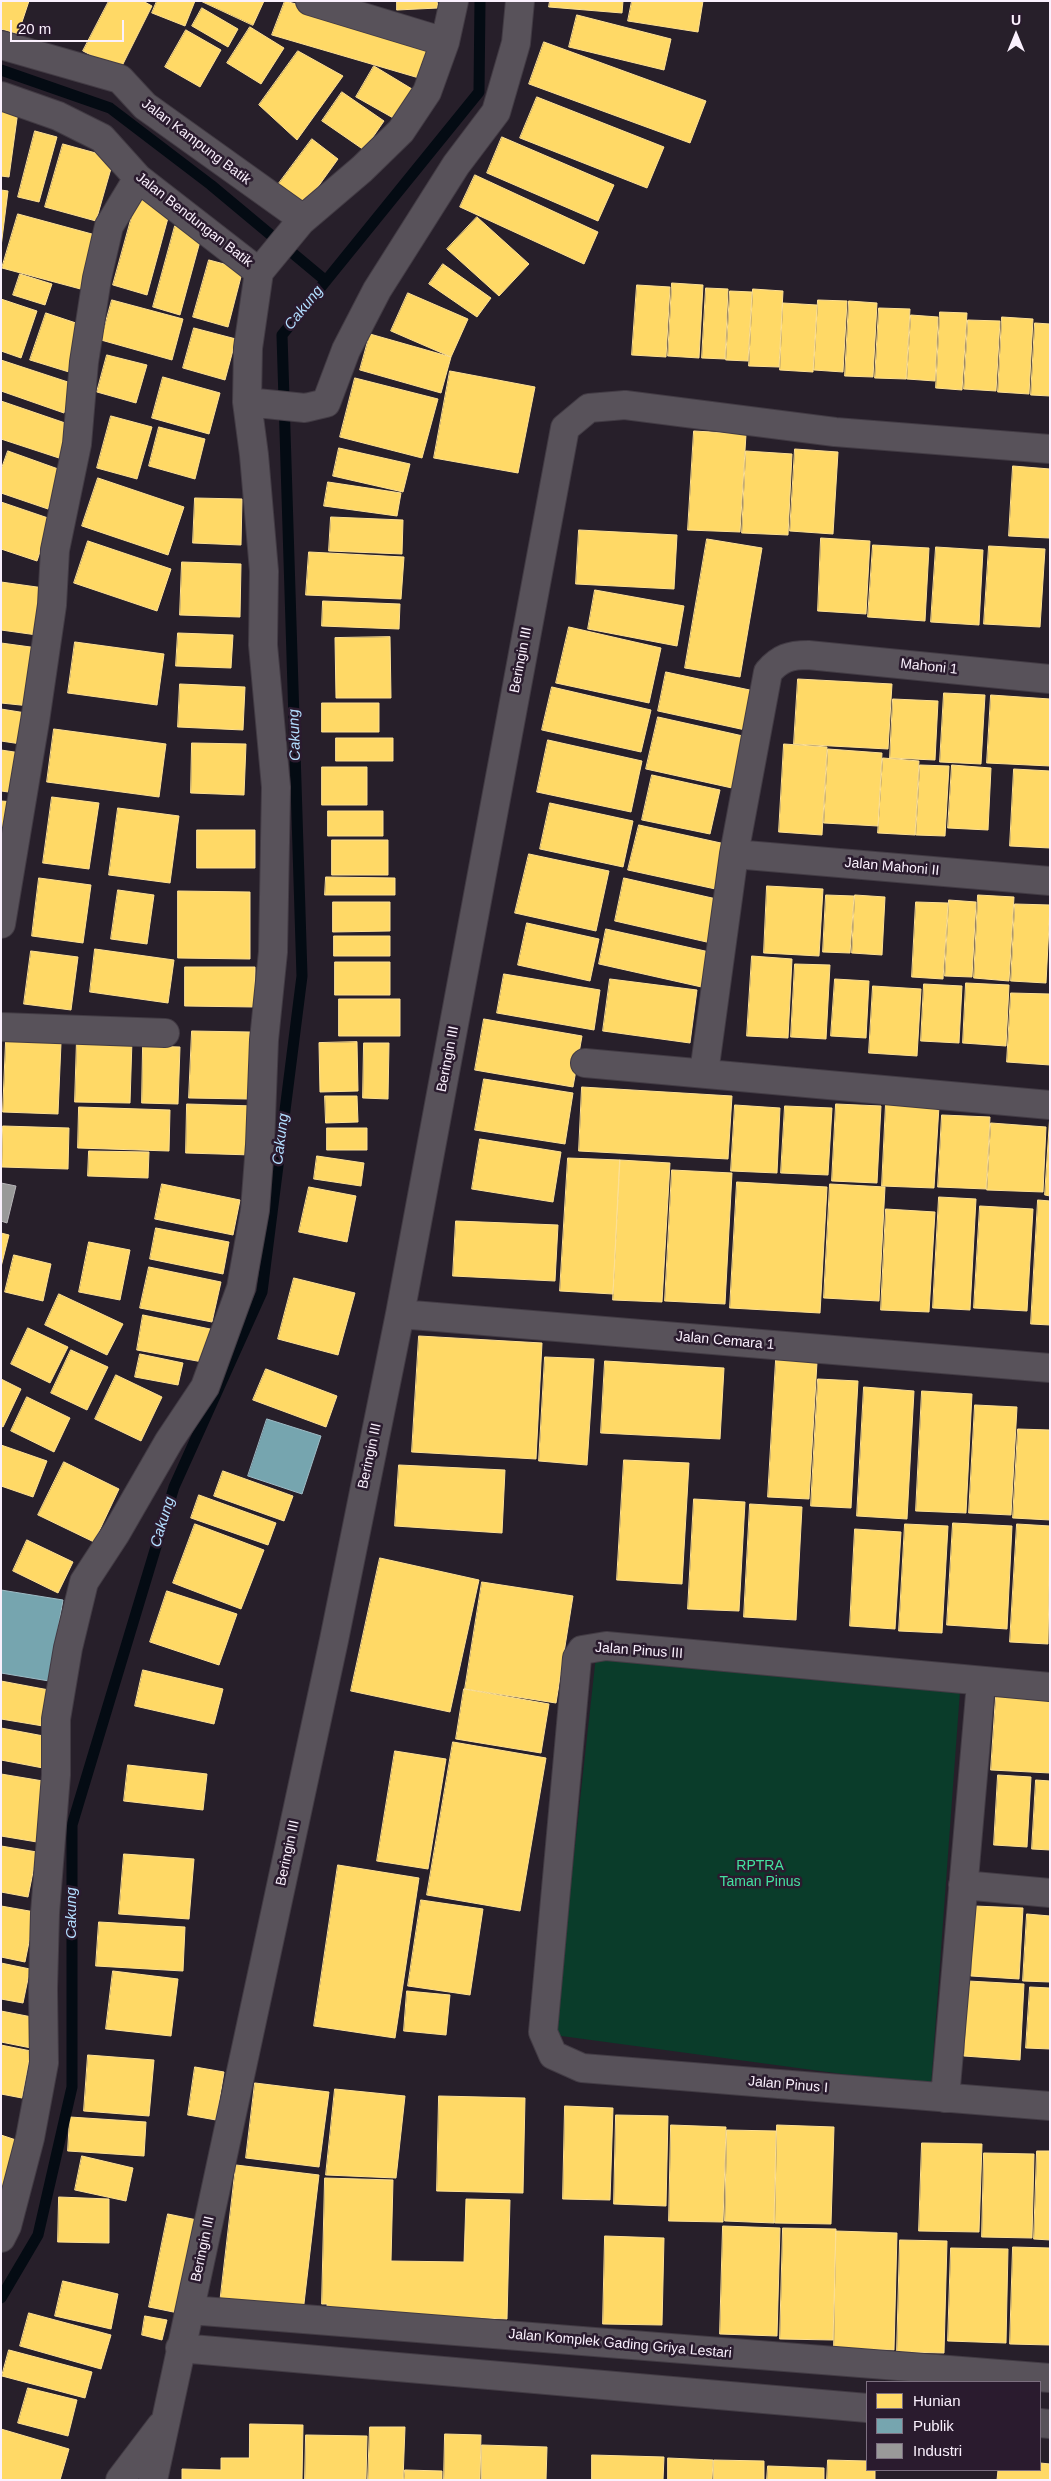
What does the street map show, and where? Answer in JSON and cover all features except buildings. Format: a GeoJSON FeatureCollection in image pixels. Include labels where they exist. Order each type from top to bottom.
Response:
{"type":"FeatureCollection","features":[{"type":"Feature","properties":{"kind":"street"},"geometry":{"type":"LineString","coordinates":[[310,1],[445,42]]}},
{"type":"Feature","properties":{"kind":"street"},"geometry":{"type":"LineString","coordinates":[[1,2238],[7,2226],[30,2138],[44,2063],[44,1942],[56,1775],[56,1718],[68,1648],[84,1582],[116,1533],[169,1440],[206,1387],[241,1288],[255,1210],[260,1145],[264,1040],[273,952],[276,787],[263,644],[264,571],[249,402],[248,348],[260,269],[302,220],[362,169],[401,131],[427,92],[445,42],[454,1]]}},
{"type":"Feature","properties":{"kind":"street"},"geometry":{"type":"LineString","coordinates":[[249,402],[305,408],[326,403],[346,350],[377,290],[456,165],[496,112],[516,43],[520,1]]}},
{"type":"Feature","properties":{"kind":"street","name":"Jalan Kampung Batik"},"geometry":{"type":"LineString","coordinates":[[1,45],[120,79],[145,106],[302,220]]}},
{"type":"Feature","properties":{"kind":"street","name":"Jalan Bendungan Batik"},"geometry":{"type":"LineString","coordinates":[[1,96],[58,116],[102,138],[138,178],[260,269]]}},
{"type":"Feature","properties":{"kind":"street"},"geometry":{"type":"LineString","coordinates":[[1,924],[35,721],[52,605],[55,550],[77,444],[84,362],[97,278],[109,226],[138,178]]}},
{"type":"Feature","properties":{"kind":"street","name":"Beringin III"},"geometry":{"type":"LineString","coordinates":[[153,2480],[328,1668],[400,1314],[565,428],[589,408],[625,405],[835,432],[1050,449]]}},
{"type":"Feature","properties":{"kind":"street","name":"Mahoni 1"},"geometry":{"type":"LineString","coordinates":[[704,1074],[734,854],[768,672],[777,662],[792,655],[808,655],[1050,679]]}},
{"type":"Feature","properties":{"kind":"street","name":"Jalan Mahoni II"},"geometry":{"type":"LineString","coordinates":[[734,854],[1050,880]]}},
{"type":"Feature","properties":{"kind":"street"},"geometry":{"type":"LineString","coordinates":[[1,1027],[165,1033]]}},
{"type":"Feature","properties":{"kind":"street"},"geometry":{"type":"LineString","coordinates":[[586,1063],[1050,1105]]}},
{"type":"Feature","properties":{"kind":"street","name":"Jalan Cemara 1"},"geometry":{"type":"LineString","coordinates":[[400,1314],[1050,1368]]}},
{"type":"Feature","properties":{"kind":"street","name":"Jalan Pinus III"},"geometry":{"type":"LineString","coordinates":[[543,2032],[577,1658],[582,1650],[606,1646],[1050,1687]]}},
{"type":"Feature","properties":{"kind":"street"},"geometry":{"type":"LineString","coordinates":[[945,2098],[981,1682]]}},
{"type":"Feature","properties":{"kind":"street"},"geometry":{"type":"LineString","coordinates":[[963,1885],[1050,1893]]}},
{"type":"Feature","properties":{"kind":"street","name":"Jalan Pinus I"},"geometry":{"type":"LineString","coordinates":[[543,2032],[553,2055],[582,2068],[1050,2106]]}},
{"type":"Feature","properties":{"kind":"street","name":"Jalan Komplek Gading Griya Lestari"},"geometry":{"type":"LineString","coordinates":[[190,2310],[1050,2378]]}},
{"type":"Feature","properties":{"kind":"street"},"geometry":{"type":"LineString","coordinates":[[180,2348],[866,2408]]}},
{"type":"Feature","properties":{"kind":"street"},"geometry":{"type":"LineString","coordinates":[[120,2480],[167,2418]]}},
{"type":"Feature","properties":{"kind":"green space","name":"RPTRA Taman Pinus"},"geometry":{"type":"Polygon","coordinates":[[[596,1656],[960,1691],[931,2086],[554,2035],[596,1656]]]}},
{"type":"Feature","properties":{"kind":"waterway","name":"Cakung"},"geometry":{"type":"LineString","coordinates":[[1,2298],[38,2235],[72,2087],[72,1825],[174,1487],[262,1292],[302,976],[282,335],[479,92],[480,1]]}},
{"type":"Feature","properties":{"kind":"waterway"},"geometry":{"type":"LineString","coordinates":[[1,70],[110,108],[211,185],[326,281]]}}]}
